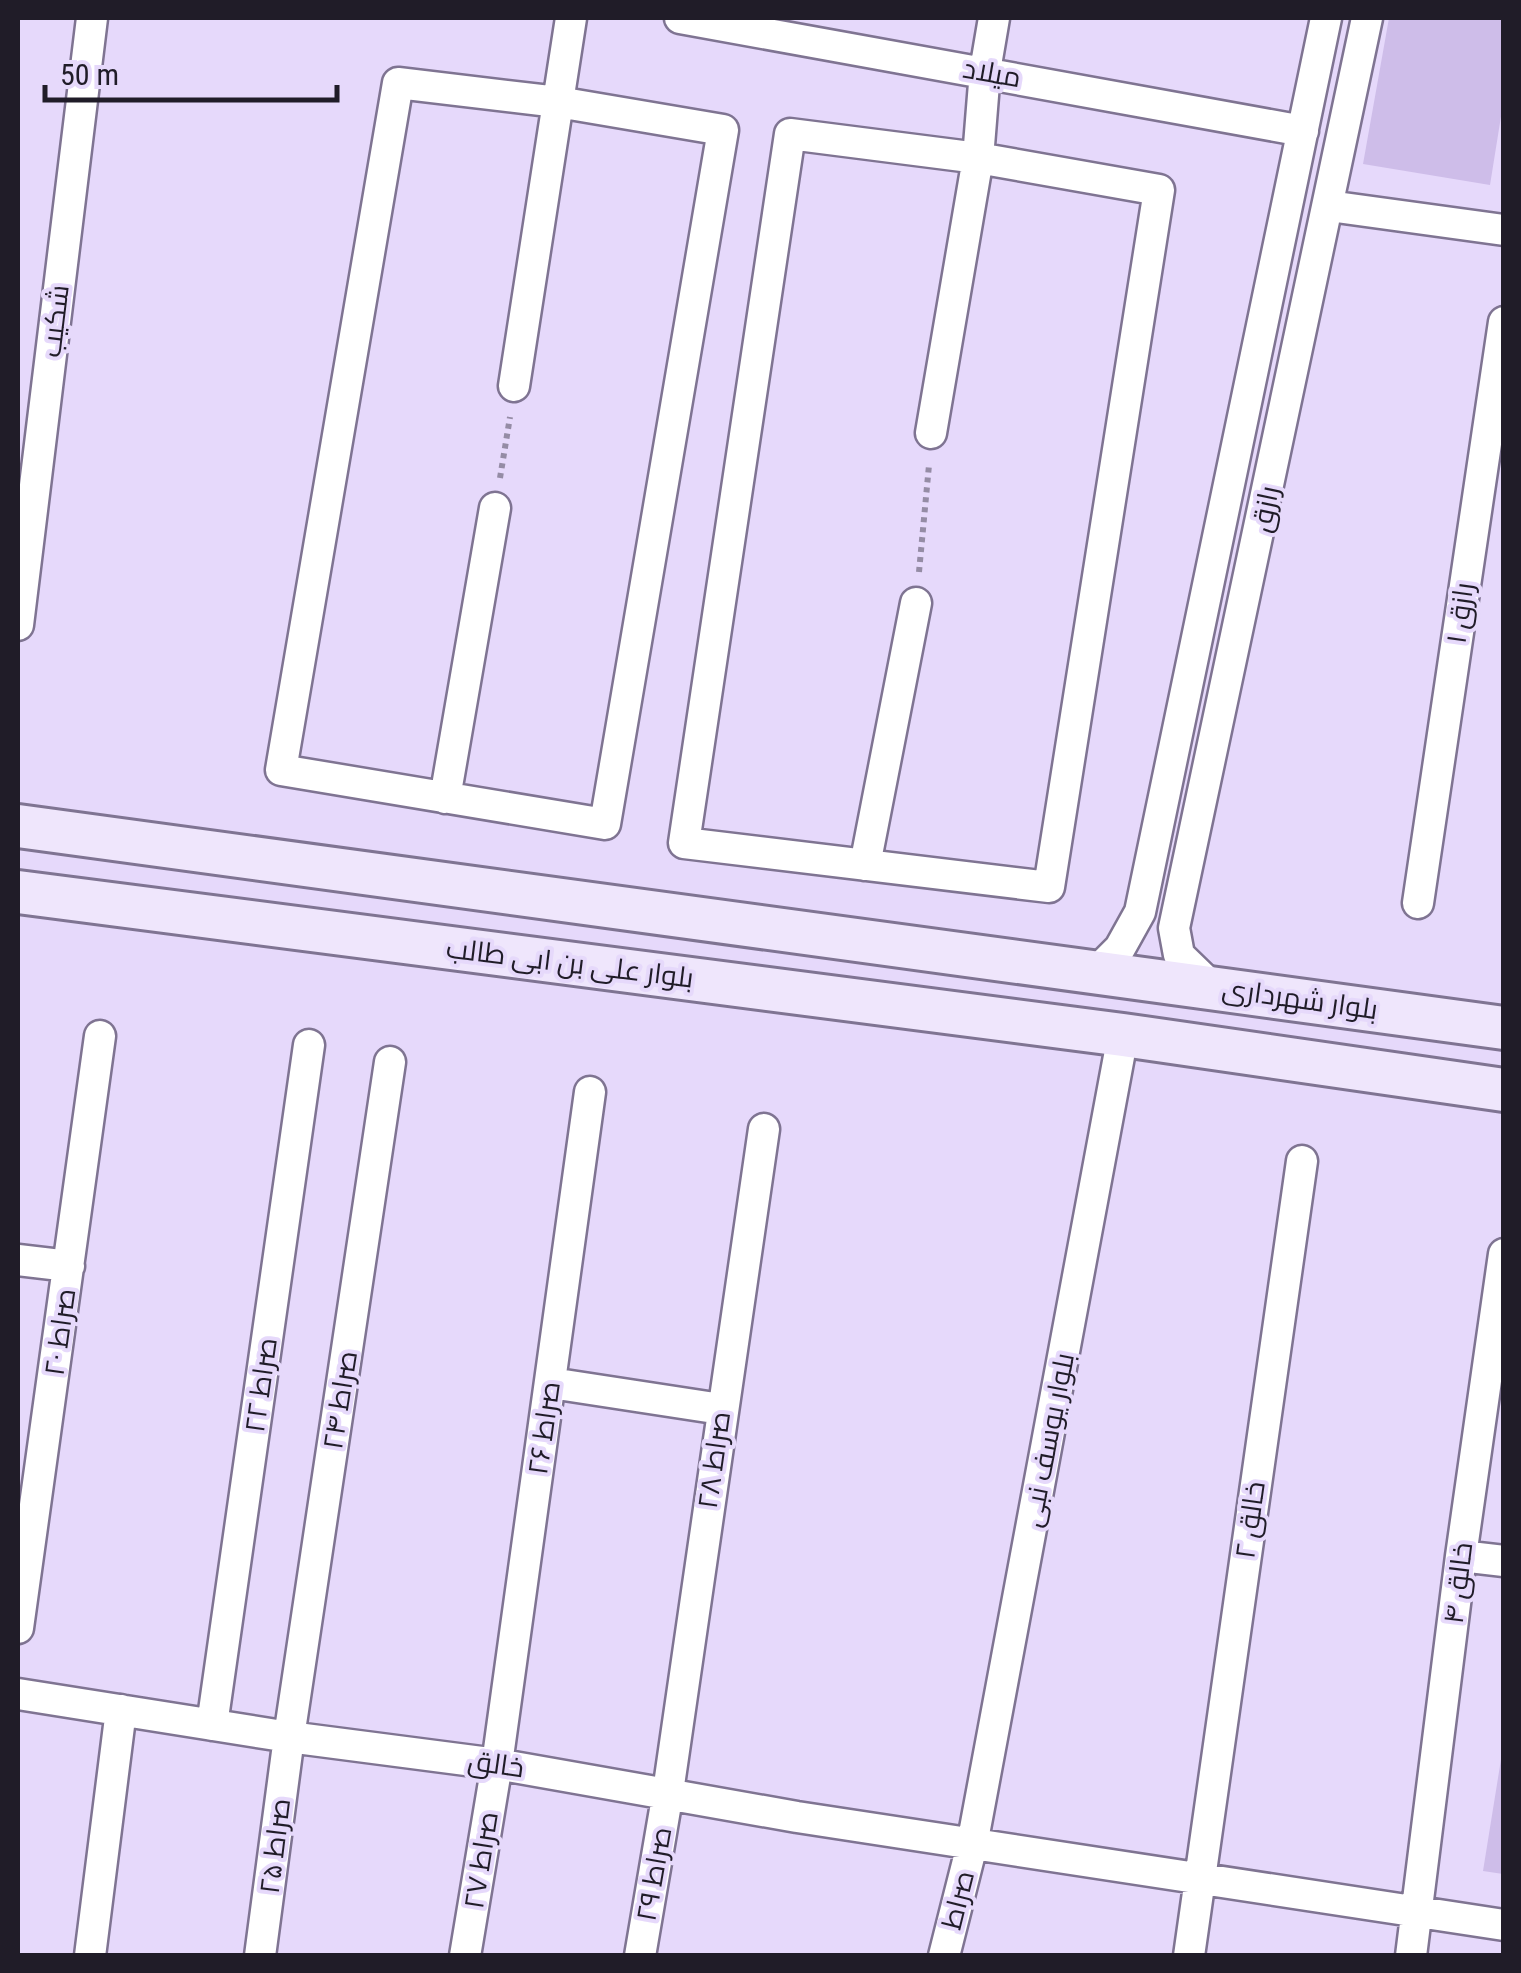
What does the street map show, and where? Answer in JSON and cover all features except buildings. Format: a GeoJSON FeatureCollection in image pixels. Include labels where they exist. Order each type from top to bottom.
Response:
{"type":"FeatureCollection","features":[{"type":"Feature","properties":{"kind":"main road"},"geometry":{"type":"LineString","coordinates":[[18,826],[1095,973]]}},
{"type":"Feature","properties":{"kind":"main road"},"geometry":{"type":"LineString","coordinates":[[346,934],[356,871]]}},
{"type":"Feature","properties":{"kind":"main road","name":"بلوار علی بن ابی طالب"},"geometry":{"type":"LineString","coordinates":[[18,892],[1123,1035]]}},
{"type":"Feature","properties":{"kind":"main road","name":"بلوار شهرداری"},"geometry":{"type":"LineString","coordinates":[[1095,973],[1504,1028]]}},
{"type":"Feature","properties":{"kind":"main road"},"geometry":{"type":"LineString","coordinates":[[1123,1035],[1504,1090]]}},
{"type":"Feature","properties":{"kind":"street","name":"شکیب"},"geometry":{"type":"LineString","coordinates":[[18,625],[92,18]]}},
{"type":"Feature","properties":{"kind":"street"},"geometry":{"type":"LineString","coordinates":[[514,386],[571,18]]}},
{"type":"Feature","properties":{"kind":"street","name":"میلاد"},"geometry":{"type":"LineString","coordinates":[[680,18],[1303,132]]}},
{"type":"Feature","properties":{"kind":"street"},"geometry":{"type":"LineString","coordinates":[[932,434],[978,158],[994,18]]}},
{"type":"Feature","properties":{"kind":"street","name":"رازق"},"geometry":{"type":"LineString","coordinates":[[1095,973],[1120,948],[1140,912],[1326,18]]}},
{"type":"Feature","properties":{"kind":"street","name":"رازق"},"geometry":{"type":"LineString","coordinates":[[1176,924],[1367,18]]}},
{"type":"Feature","properties":{"kind":"street"},"geometry":{"type":"LineString","coordinates":[[398,83],[558,102],[723,130],[605,824],[281,770],[398,83]]}},
{"type":"Feature","properties":{"kind":"street"},"geometry":{"type":"LineString","coordinates":[[790,134],[978,158],[1160,190],[1048,887],[684,842],[790,134]]}},
{"type":"Feature","properties":{"kind":"street"},"geometry":{"type":"LineString","coordinates":[[1329,206],[1504,230]]}},
{"type":"Feature","properties":{"kind":"street","name":"رازق ۱"},"geometry":{"type":"LineString","coordinates":[[1418,903],[1490,507],[1504,322]]}},
{"type":"Feature","properties":{"kind":"street"},"geometry":{"type":"LineString","coordinates":[[445,798],[495,508]]}},
{"type":"Feature","properties":{"kind":"street"},"geometry":{"type":"LineString","coordinates":[[866,865],[916,603]]}},
{"type":"Feature","properties":{"kind":"street"},"geometry":{"type":"LineString","coordinates":[[1140,912],[1142,931],[1149,937],[1159,939],[1176,924]]}},
{"type":"Feature","properties":{"kind":"street"},"geometry":{"type":"LineString","coordinates":[[1176,924],[1179,955],[1211,986]]}},
{"type":"Feature","properties":{"kind":"street","name":"بلوار یوسف نبی"},"geometry":{"type":"LineString","coordinates":[[972,1845],[1123,1035]]}},
{"type":"Feature","properties":{"kind":"street","name":"صراط ۲۰"},"geometry":{"type":"LineString","coordinates":[[18,1628],[100,1036]]}},
{"type":"Feature","properties":{"kind":"street","name":"صراط ۲۲"},"geometry":{"type":"LineString","coordinates":[[212,1725],[310,1046]]}},
{"type":"Feature","properties":{"kind":"street","name":"صراط ۲۴"},"geometry":{"type":"LineString","coordinates":[[289,1737],[390,1062]]}},
{"type":"Feature","properties":{"kind":"street","name":"صراط ۲۶"},"geometry":{"type":"LineString","coordinates":[[496,1764],[590,1092]]}},
{"type":"Feature","properties":{"kind":"street","name":"صراط ۲۸"},"geometry":{"type":"LineString","coordinates":[[668,1792],[764,1128]]}},
{"type":"Feature","properties":{"kind":"street","name":"خالق ۲"},"geometry":{"type":"LineString","coordinates":[[1189,1956],[1302,1161]]}},
{"type":"Feature","properties":{"kind":"street","name":"خالق ۴"},"geometry":{"type":"LineString","coordinates":[[1411,1956],[1504,1254]]}},
{"type":"Feature","properties":{"kind":"street"},"geometry":{"type":"LineString","coordinates":[[18,1260],[70,1266]]}},
{"type":"Feature","properties":{"kind":"street"},"geometry":{"type":"LineString","coordinates":[[551,1383],[721,1409]]}},
{"type":"Feature","properties":{"kind":"street"},"geometry":{"type":"LineString","coordinates":[[1461,1556],[1504,1560]]}},
{"type":"Feature","properties":{"kind":"street","name":"خالق"},"geometry":{"type":"LineString","coordinates":[[18,1694],[289,1737],[496,1764],[972,1845],[1504,1925]]}},
{"type":"Feature","properties":{"kind":"street"},"geometry":{"type":"LineString","coordinates":[[90,1956],[121,1710]]}},
{"type":"Feature","properties":{"kind":"street","name":"صراط ۲۵"},"geometry":{"type":"LineString","coordinates":[[260,1956],[289,1737]]}},
{"type":"Feature","properties":{"kind":"street","name":"صراط ۲۷"},"geometry":{"type":"LineString","coordinates":[[465,1956],[496,1764]]}},
{"type":"Feature","properties":{"kind":"street","name":"صراط ۲۹"},"geometry":{"type":"LineString","coordinates":[[640,1956],[668,1792]]}},
{"type":"Feature","properties":{"kind":"street","name":"صراط"},"geometry":{"type":"LineString","coordinates":[[944,1956],[972,1845]]}},
{"type":"Feature","properties":{"kind":"path"},"geometry":{"type":"LineString","coordinates":[[495,508],[514,386]]}},
{"type":"Feature","properties":{"kind":"path"},"geometry":{"type":"LineString","coordinates":[[916,603],[932,434]]}},
{"type":"Feature","properties":{"kind":"shaded area"},"geometry":{"type":"Polygon","coordinates":[[[1389,18],[1503,18],[1503,104],[1490,185],[1363,164],[1389,18]]]}},
{"type":"Feature","properties":{"kind":"shaded area"},"geometry":{"type":"Polygon","coordinates":[[[1503,1747],[1504,1874],[1483,1871],[1503,1747]]]}}]}
